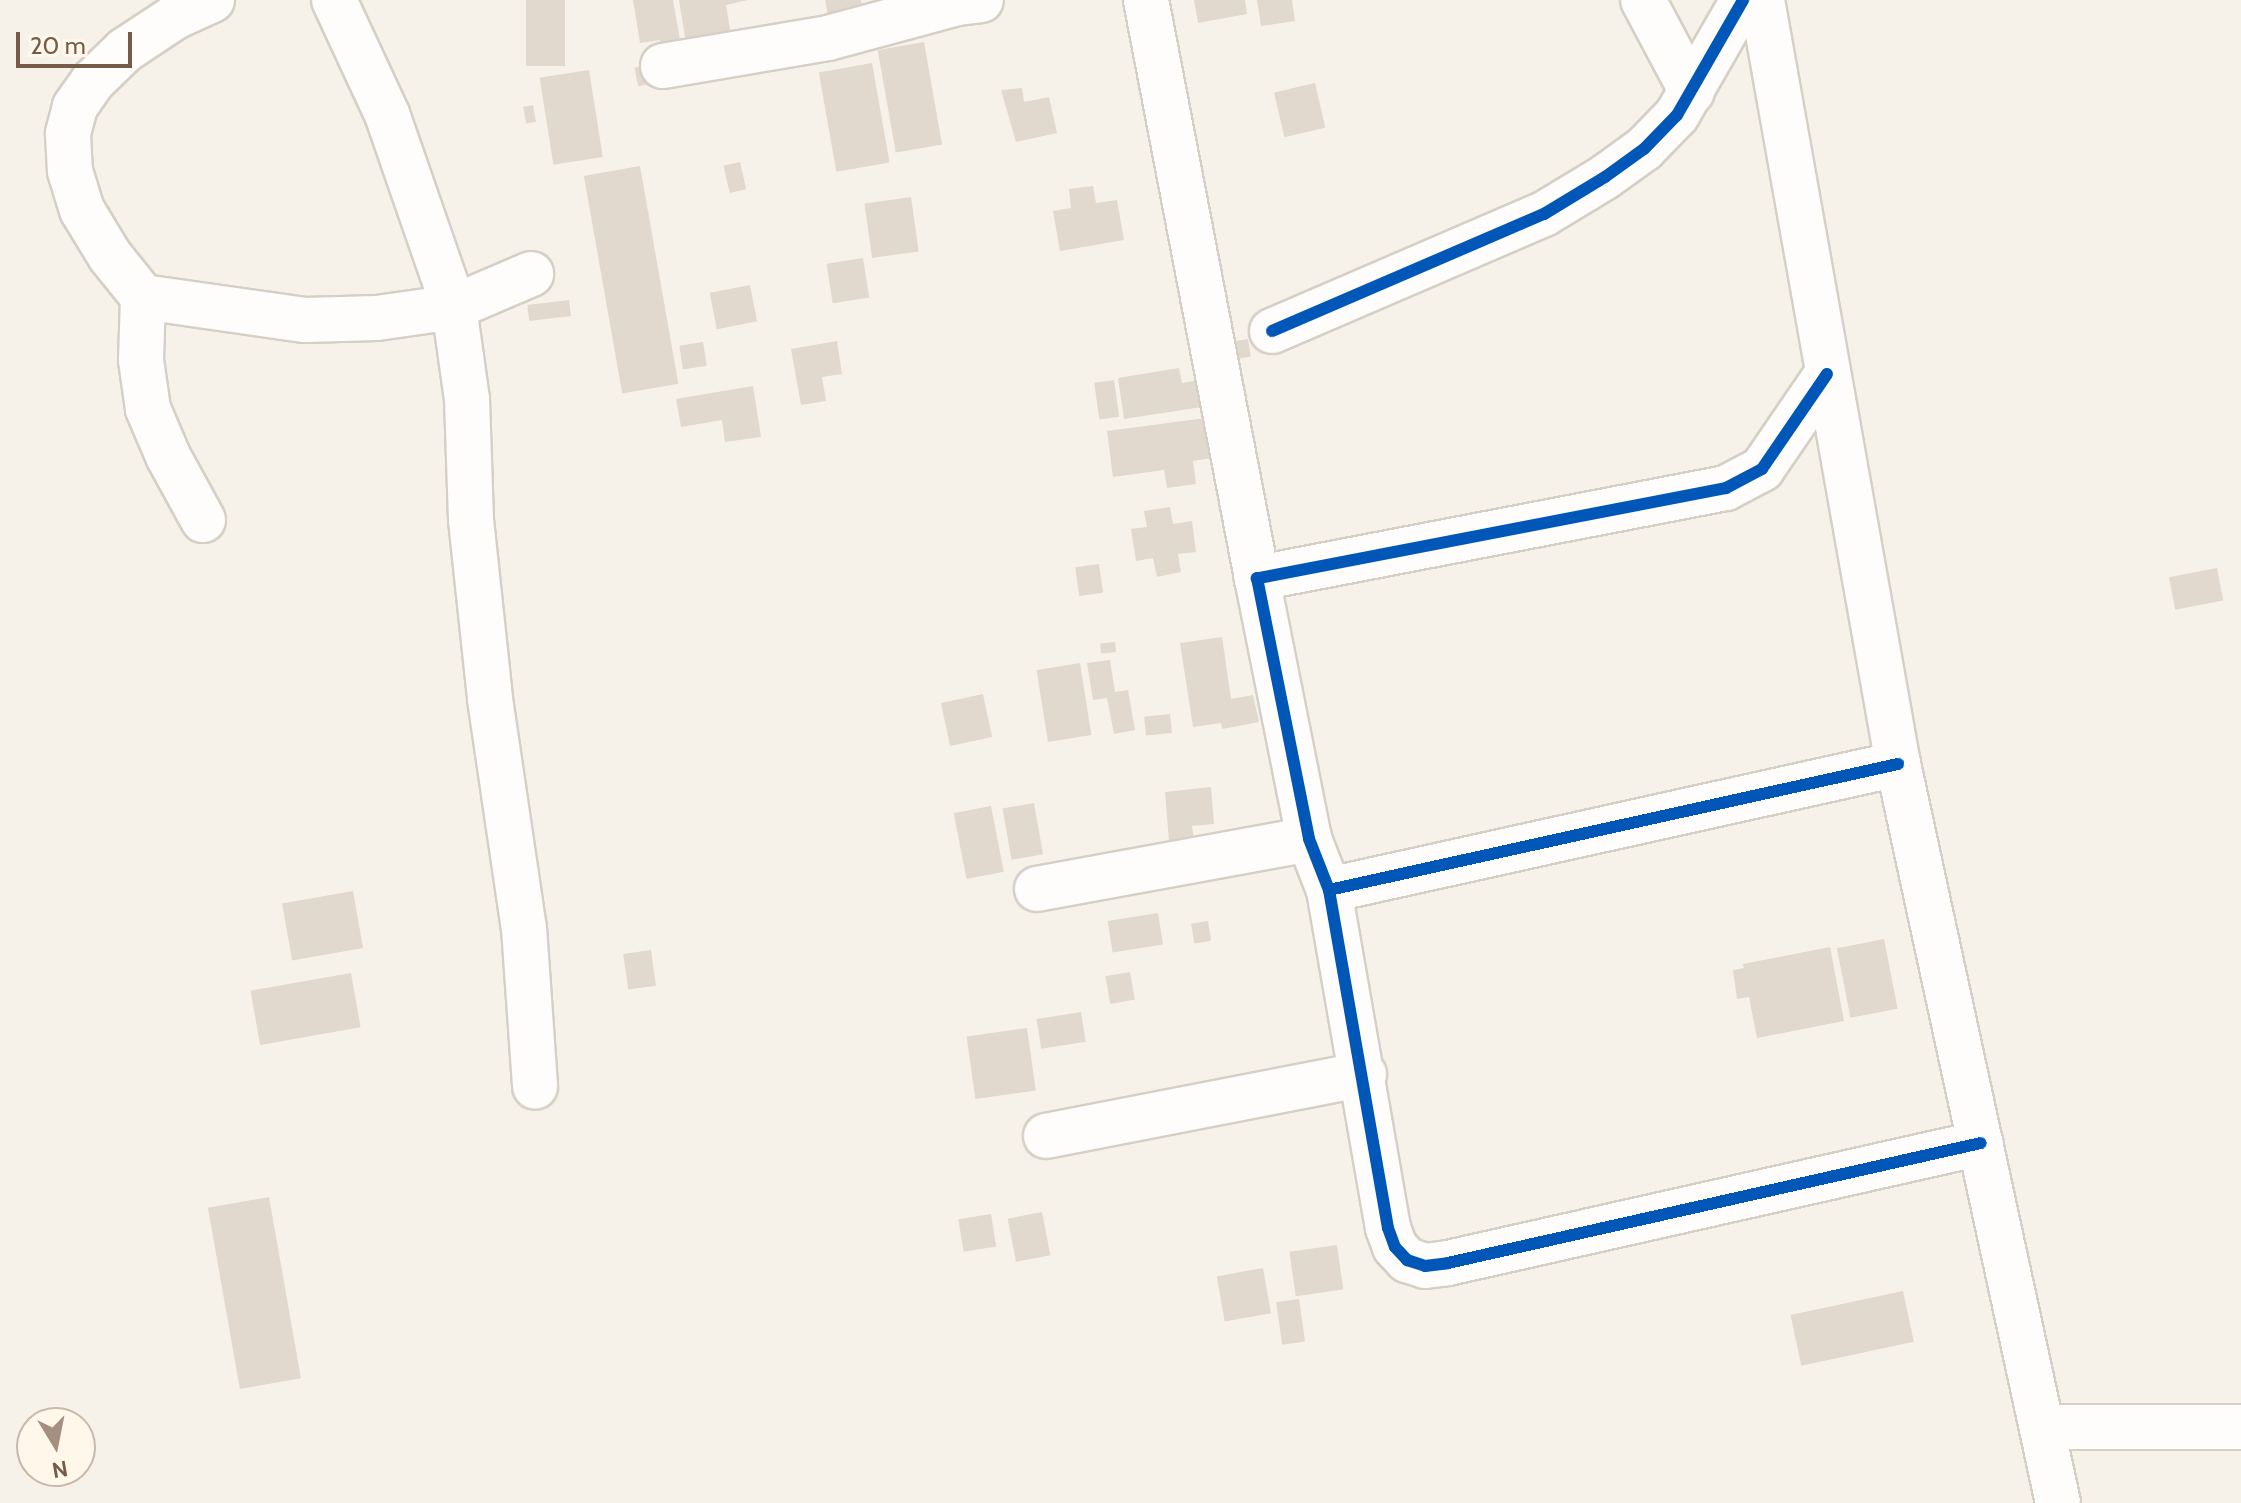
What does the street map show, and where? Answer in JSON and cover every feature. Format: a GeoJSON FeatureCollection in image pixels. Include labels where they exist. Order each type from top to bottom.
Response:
{"type":"FeatureCollection","features":[{"type":"Feature","properties":{"kind":"street"},"geometry":{"type":"LineString","coordinates":[[203,520],[168,456],[148,409],[141,360],[143,297],[110,256],[82,210],[70,171],[68,134],[75,107],[93,81],[125,50],[175,17],[212,0]]}},
{"type":"Feature","properties":{"kind":"street"},"geometry":{"type":"LineString","coordinates":[[334,0],[387,114],[454,307],[467,399],[471,520],[490,699],[524,928],[535,1087]]}},
{"type":"Feature","properties":{"kind":"street"},"geometry":{"type":"LineString","coordinates":[[663,66],[828,38],[934,8],[981,0]]}},
{"type":"Feature","properties":{"kind":"street"},"geometry":{"type":"LineString","coordinates":[[1146,0],[1309,839],[1329,890],[1364,1074],[1388,1228],[1395,1247],[1407,1260],[1425,1266],[1981,1143]]}},
{"type":"Feature","properties":{"kind":"street"},"geometry":{"type":"LineString","coordinates":[[1643,0],[1692,92]]}},
{"type":"Feature","properties":{"kind":"street"},"geometry":{"type":"LineString","coordinates":[[1272,331],[1544,214],[1644,149],[1677,115],[1743,0]]}},
{"type":"Feature","properties":{"kind":"street"},"geometry":{"type":"LineString","coordinates":[[1762,0],[1898,764],[2058,1503]]}},
{"type":"Feature","properties":{"kind":"street"},"geometry":{"type":"LineString","coordinates":[[143,297],[305,320],[377,318],[454,307],[531,274]]}},
{"type":"Feature","properties":{"kind":"street"},"geometry":{"type":"LineString","coordinates":[[1257,578],[1726,488],[1762,469],[1827,374]]}},
{"type":"Feature","properties":{"kind":"street"},"geometry":{"type":"LineString","coordinates":[[1329,890],[1898,764]]}},
{"type":"Feature","properties":{"kind":"street"},"geometry":{"type":"LineString","coordinates":[[1037,889],[1309,839]]}},
{"type":"Feature","properties":{"kind":"street"},"geometry":{"type":"LineString","coordinates":[[1046,1136],[1364,1074]]}},
{"type":"Feature","properties":{"kind":"street"},"geometry":{"type":"LineString","coordinates":[[2043,1427],[2241,1427]]}},
{"type":"Feature","properties":{"kind":"building"},"geometry":{"type":"Polygon","coordinates":[[[526,0],[565,0],[565,66],[526,66],[526,0]]]}},
{"type":"Feature","properties":{"kind":"building"},"geometry":{"type":"Polygon","coordinates":[[[633,0],[673,0],[683,57],[663,60],[660,40],[640,43],[633,0]]]}},
{"type":"Feature","properties":{"kind":"building"},"geometry":{"type":"Polygon","coordinates":[[[679,0],[748,0],[726,5],[733,47],[688,55],[679,0]]]}},
{"type":"Feature","properties":{"kind":"building"},"geometry":{"type":"Polygon","coordinates":[[[825,0],[861,0],[864,19],[830,25],[825,0]]]}},
{"type":"Feature","properties":{"kind":"building"},"geometry":{"type":"Polygon","coordinates":[[[1194,0],[1245,0],[1247,14],[1198,23],[1194,0]]]}},
{"type":"Feature","properties":{"kind":"building"},"geometry":{"type":"Polygon","coordinates":[[[1257,0],[1292,0],[1295,21],[1261,26],[1257,0]]]}},
{"type":"Feature","properties":{"kind":"building"},"geometry":{"type":"Polygon","coordinates":[[[924,42],[942,144],[896,153],[878,50],[924,42]]]}},
{"type":"Feature","properties":{"kind":"building"},"geometry":{"type":"Polygon","coordinates":[[[872,63],[890,162],[836,172],[819,72],[872,63]]]}},
{"type":"Feature","properties":{"kind":"building"},"geometry":{"type":"Polygon","coordinates":[[[647,65],[651,84],[638,86],[634,68],[647,65]]]}},
{"type":"Feature","properties":{"kind":"building"},"geometry":{"type":"Polygon","coordinates":[[[589,70],[603,157],[553,165],[540,78],[589,70]]]}},
{"type":"Feature","properties":{"kind":"building"},"geometry":{"type":"Polygon","coordinates":[[[1315,83],[1325,128],[1284,137],[1274,92],[1315,83]]]}},
{"type":"Feature","properties":{"kind":"building"},"geometry":{"type":"Polygon","coordinates":[[[1022,88],[1024,102],[1049,97],[1057,133],[1016,142],[1001,90],[1022,88]]]}},
{"type":"Feature","properties":{"kind":"building"},"geometry":{"type":"Polygon","coordinates":[[[533,105],[536,122],[526,123],[523,107],[533,105]]]}},
{"type":"Feature","properties":{"kind":"building"},"geometry":{"type":"Polygon","coordinates":[[[740,162],[746,189],[730,193],[723,166],[740,162]]]}},
{"type":"Feature","properties":{"kind":"building"},"geometry":{"type":"Polygon","coordinates":[[[640,166],[678,384],[622,394],[584,176],[640,166]]]}},
{"type":"Feature","properties":{"kind":"building"},"geometry":{"type":"Polygon","coordinates":[[[1093,186],[1096,203],[1117,200],[1124,240],[1060,251],[1053,211],[1071,208],[1069,189],[1093,186]]]}},
{"type":"Feature","properties":{"kind":"building"},"geometry":{"type":"Polygon","coordinates":[[[911,197],[919,251],[872,258],[864,204],[911,197]]]}},
{"type":"Feature","properties":{"kind":"building"},"geometry":{"type":"Polygon","coordinates":[[[863,258],[869,298],[833,303],[826,264],[863,258]]]}},
{"type":"Feature","properties":{"kind":"building"},"geometry":{"type":"Polygon","coordinates":[[[750,285],[757,321],[717,329],[710,293],[750,285]]]}},
{"type":"Feature","properties":{"kind":"building"},"geometry":{"type":"Polygon","coordinates":[[[569,300],[571,316],[529,321],[527,305],[569,300]]]}},
{"type":"Feature","properties":{"kind":"building"},"geometry":{"type":"Polygon","coordinates":[[[1248,339],[1251,357],[1233,360],[1230,342],[1248,339]]]}},
{"type":"Feature","properties":{"kind":"building"},"geometry":{"type":"Polygon","coordinates":[[[837,341],[842,374],[822,377],[826,401],[801,405],[791,349],[837,341]]]}},
{"type":"Feature","properties":{"kind":"building"},"geometry":{"type":"Polygon","coordinates":[[[703,342],[707,366],[683,369],[679,346],[703,342]]]}},
{"type":"Feature","properties":{"kind":"building"},"geometry":{"type":"Polygon","coordinates":[[[1179,368],[1182,383],[1204,379],[1208,406],[1124,419],[1118,378],[1179,368]]]}},
{"type":"Feature","properties":{"kind":"building"},"geometry":{"type":"Polygon","coordinates":[[[1114,380],[1119,417],[1099,419],[1094,383],[1114,380]]]}},
{"type":"Feature","properties":{"kind":"building"},"geometry":{"type":"Polygon","coordinates":[[[753,386],[761,437],[725,442],[722,420],[681,427],[676,399],[753,386]]]}},
{"type":"Feature","properties":{"kind":"building"},"geometry":{"type":"Polygon","coordinates":[[[1206,418],[1212,458],[1193,461],[1196,484],[1167,488],[1164,470],[1113,477],[1107,431],[1206,418]]]}},
{"type":"Feature","properties":{"kind":"building"},"geometry":{"type":"Polygon","coordinates":[[[1170,507],[1173,524],[1192,521],[1196,552],[1178,554],[1181,572],[1157,577],[1153,558],[1136,561],[1131,529],[1147,527],[1144,511],[1170,507]]]}},
{"type":"Feature","properties":{"kind":"building"},"geometry":{"type":"Polygon","coordinates":[[[1099,564],[1103,593],[1079,596],[1075,567],[1099,564]]]}},
{"type":"Feature","properties":{"kind":"building"},"geometry":{"type":"Polygon","coordinates":[[[2217,568],[2223,600],[2175,610],[2169,577],[2217,568]]]}},
{"type":"Feature","properties":{"kind":"building"},"geometry":{"type":"Polygon","coordinates":[[[1222,637],[1231,699],[1253,695],[1259,722],[1222,729],[1221,723],[1193,727],[1180,643],[1222,637]]]}},
{"type":"Feature","properties":{"kind":"building"},"geometry":{"type":"Polygon","coordinates":[[[1115,642],[1116,652],[1101,654],[1100,644],[1115,642]]]}},
{"type":"Feature","properties":{"kind":"building"},"geometry":{"type":"Polygon","coordinates":[[[1110,660],[1115,692],[1128,690],[1135,730],[1114,734],[1107,698],[1093,700],[1087,663],[1110,660]]]}},
{"type":"Feature","properties":{"kind":"building"},"geometry":{"type":"Polygon","coordinates":[[[1080,663],[1091,735],[1048,742],[1037,670],[1080,663]]]}},
{"type":"Feature","properties":{"kind":"building"},"geometry":{"type":"Polygon","coordinates":[[[983,694],[992,737],[950,746],[941,703],[983,694]]]}},
{"type":"Feature","properties":{"kind":"building"},"geometry":{"type":"Polygon","coordinates":[[[1170,714],[1172,733],[1146,736],[1144,717],[1170,714]]]}},
{"type":"Feature","properties":{"kind":"building"},"geometry":{"type":"Polygon","coordinates":[[[1211,787],[1214,824],[1192,826],[1194,840],[1169,841],[1165,792],[1211,787]]]}},
{"type":"Feature","properties":{"kind":"building"},"geometry":{"type":"Polygon","coordinates":[[[1034,803],[1043,854],[1012,860],[1002,809],[1034,803]]]}},
{"type":"Feature","properties":{"kind":"building"},"geometry":{"type":"Polygon","coordinates":[[[991,806],[1004,872],[966,879],[954,813],[991,806]]]}},
{"type":"Feature","properties":{"kind":"building"},"geometry":{"type":"Polygon","coordinates":[[[353,891],[363,948],[292,961],[282,904],[353,891]]]}},
{"type":"Feature","properties":{"kind":"building"},"geometry":{"type":"Polygon","coordinates":[[[1158,913],[1163,945],[1113,953],[1108,921],[1158,913]]]}},
{"type":"Feature","properties":{"kind":"building"},"geometry":{"type":"Polygon","coordinates":[[[1208,921],[1211,941],[1194,943],[1191,924],[1208,921]]]}},
{"type":"Feature","properties":{"kind":"building"},"geometry":{"type":"Polygon","coordinates":[[[1884,939],[1898,1009],[1850,1018],[1837,948],[1884,939]]]}},
{"type":"Feature","properties":{"kind":"building"},"geometry":{"type":"Polygon","coordinates":[[[1830,947],[1844,1021],[1757,1038],[1749,997],[1737,999],[1733,970],[1744,968],[1743,964],[1830,947]]]}},
{"type":"Feature","properties":{"kind":"building"},"geometry":{"type":"Polygon","coordinates":[[[651,950],[656,986],[628,990],[623,954],[651,950]]]}},
{"type":"Feature","properties":{"kind":"building"},"geometry":{"type":"Polygon","coordinates":[[[1130,972],[1135,1000],[1110,1004],[1105,976],[1130,972]]]}},
{"type":"Feature","properties":{"kind":"building"},"geometry":{"type":"Polygon","coordinates":[[[351,973],[361,1027],[260,1045],[251,991],[351,973]]]}},
{"type":"Feature","properties":{"kind":"building"},"geometry":{"type":"Polygon","coordinates":[[[1081,1012],[1086,1042],[1041,1049],[1037,1019],[1081,1012]]]}},
{"type":"Feature","properties":{"kind":"building"},"geometry":{"type":"Polygon","coordinates":[[[1027,1028],[1036,1090],[975,1099],[967,1036],[1027,1028]]]}},
{"type":"Feature","properties":{"kind":"building"},"geometry":{"type":"Polygon","coordinates":[[[269,1197],[301,1378],[240,1389],[208,1208],[269,1197]]]}},
{"type":"Feature","properties":{"kind":"building"},"geometry":{"type":"Polygon","coordinates":[[[1042,1212],[1050,1255],[1016,1262],[1008,1219],[1042,1212]]]}},
{"type":"Feature","properties":{"kind":"building"},"geometry":{"type":"Polygon","coordinates":[[[991,1214],[996,1247],[964,1252],[958,1219],[991,1214]]]}},
{"type":"Feature","properties":{"kind":"building"},"geometry":{"type":"Polygon","coordinates":[[[1337,1245],[1343,1290],[1296,1296],[1289,1252],[1337,1245]]]}},
{"type":"Feature","properties":{"kind":"building"},"geometry":{"type":"Polygon","coordinates":[[[1263,1268],[1271,1313],[1225,1321],[1217,1276],[1263,1268]]]}},
{"type":"Feature","properties":{"kind":"building"},"geometry":{"type":"Polygon","coordinates":[[[1903,1291],[1914,1342],[1801,1366],[1791,1315],[1903,1291]]]}},
{"type":"Feature","properties":{"kind":"building"},"geometry":{"type":"Polygon","coordinates":[[[1299,1299],[1305,1342],[1282,1345],[1276,1302],[1299,1299]]]}},
{"type":"Feature","properties":{"kind":"cycle path"},"geometry":{"type":"LineString","coordinates":[[1272,331],[1544,214],[1605,177],[1644,149],[1677,115],[1743,0]]}},
{"type":"Feature","properties":{"kind":"cycle path"},"geometry":{"type":"LineString","coordinates":[[1827,374],[1762,469],[1726,488],[1257,578],[1309,839],[1329,890],[1388,1228],[1395,1247],[1407,1260],[1425,1266],[1448,1263],[1981,1143]]}},
{"type":"Feature","properties":{"kind":"cycle path"},"geometry":{"type":"LineString","coordinates":[[1329,890],[1898,764]]}}]}
